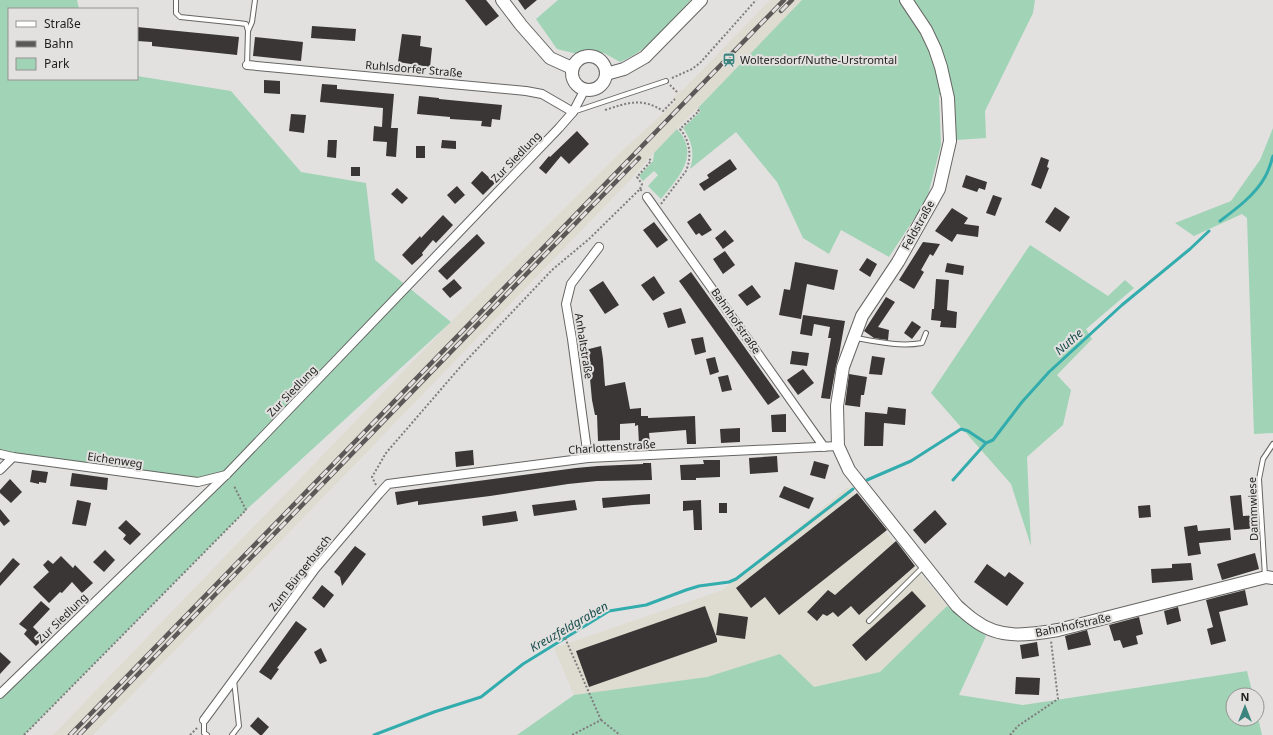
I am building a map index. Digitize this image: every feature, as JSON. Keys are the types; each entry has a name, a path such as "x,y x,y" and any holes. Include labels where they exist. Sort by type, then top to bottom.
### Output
{"street":[{"path":"502,0 521,25 550,58 572,68"},
{"path":"606,74 624,69 645,57 701,0"},
{"name":"Feldstraße","path":"838,446 837,406 843,367 854,337 862,316 898,262 939,189 950,141 948,98 941,67 935,49 926,30 906,0"},
{"path":"589,56 599,59 605,68 606,74 601,84 591,90 585,89 576,84 573,79 572,68 579,59 589,56"},
{"name":"Ruhlsdorfer Straße","path":"247,65 526,91 542,94 573,112"},
{"name":"Zur Siedlung","path":"0,694 227,474 573,112 585,89"},
{"name":"Bahnhofstraße","path":"647,197 824,447"},
{"name":"Anhaltstraße","path":"588,458 566,304 571,284 599,248"},
{"name":"Bahnhofstraße","path":"838,446 849,470 957,606 975,621 999,632 1024,635 1049,631 1269,578"},
{"name":"Charlottenstraße","path":"388,484 588,458 838,446"},
{"name":"Eichenweg","path":"0,454 198,482 227,474"},
{"path":"0,470 13,457"},
{"name":"Zum Bürgerbusch","path":"204,720 315,569 388,484"}],"lane":[{"path":"176,0 176,14 180,17 246,24 248,30 247,65"},
{"path":"248,30 252,22 255,0"},
{"path":"573,112 666,81"},
{"path":"854,337 900,345 912,345 922,343 926,333"},
{"name":"Dammwiese","path":"1269,578 1259,479 1263,459 1273,444"},
{"path":"869,621 924,565"},
{"path":"232,735 239,726 234,678"},
{"name":"Zum Bürgerbusch","path":"204,720 204,733 207,735"}],"path":[{"path":"678,93 666,81 692,69 700,63 756,0"},
{"path":"599,112 634,102 647,103 663,111 674,99"},
{"path":"656,209 689,164 690,152 688,141 680,129 699,111 697,109"},
{"path":"379,494 372,477 386,453 462,365 552,270 589,239 640,189 642,184 637,176 651,161 649,158"},
{"path":"640,189 647,197"},
{"path":"24,735 246,510 234,486"},
{"path":"1010,735 1018,726 1058,699 1049,631"},
{"path":"565,638 601,720 620,735"},
{"path":"572,735 601,720"}],"shaded area":[{"path":"770,0 802,0 648,159 632,178 93,735 53,735 451,322 625,148 676,101 673,98 681,90 682,91"},
{"path":"848,487 947,606 880,672 814,687 780,654 707,677 574,695 554,648 723,590"}],"green space":[{"path":"0,0 77,0 79,8 8,8 8,80 138,80 138,76 231,91 301,172 366,183 375,260 451,322 246,510 24,735 0,735 0,694 226,475 198,482 0,454"},
{"path":"558,0 691,0 667,27 650,43 631,57 620,62 604,53 581,55 557,49 536,19"},
{"path":"802,0 1035,0 1033,13 985,111 986,138 956,140 953,95 939,95 941,145 927,199 889,257 841,230 829,254 803,238 777,182 736,132 690,169 692,163 692,148 689,138 683,128 701,111 698,108"},
{"path":"1273,128 1273,433 1254,434 1247,218 1242,214 1194,236 1175,223 1231,201 1260,160"},
{"path":"677,129 684,139 687,148 687,157 680,174 661,199 648,186 658,175 654,171 643,181 639,176 653,161 654,153"},
{"path":"1030,245 1108,296 1125,280 1134,288 1086,329 1092,339 1057,375 1071,390 1063,425 1027,457 1031,546 1011,484 931,393"},
{"path":"947,606 986,636 959,695 1023,705 1247,671 1251,687 1225,687 1225,727 1260,727 1262,735 517,735 574,695 707,677 780,654 814,687 880,672"}],"building":[{"path":"465,0 486,0 499,16 486,26"},
{"path":"518,0 537,0 525,10"},
{"path":"312,26 356,29 355,41 311,38"},
{"path":"138,27 239,37 237,55 152,46 152,42 138,41"},
{"path":"402,34 421,36 420,46 432,48 430,67 398,62"},
{"path":"255,37 303,42 301,61 253,56"},
{"path":"264,80 280,81 280,94 264,93"},
{"path":"322,84 337,85 337,89 394,94 391,128 398,128 396,157 386,156 387,142 373,141 374,126 382,127 383,108 320,102"},
{"path":"419,96 502,105 500,120 492,119 491,127 481,126 482,121 450,119 450,117 417,114"},
{"path":"291,114 306,115 304,133 289,131"},
{"path":"577,131 589,144 569,164 561,156 546,174 539,168 549,156 550,157"},
{"path":"328,140 337,140 336,158 327,157"},
{"path":"442,140 456,141 456,149 441,148"},
{"path":"416,146 425,146 425,158 416,158"},
{"path":"1041,157 1049,160 1047,167 1049,168 1041,189 1031,185"},
{"path":"730,159 737,169 704,191 699,184 709,178 707,175"},
{"path":"351,167 360,167 360,176 351,176"},
{"path":"482,171 495,183 483,195 471,183"},
{"path":"966,175 987,182 985,190 979,188 977,192 962,187"},
{"path":"457,186 465,195 455,204 447,195"},
{"path":"397,188 408,198 402,204 391,194"},
{"path":"993,195 1002,198 995,216 986,213"},
{"path":"1055,207 1070,217 1060,232 1045,222"},
{"path":"952,208 968,218 964,224 979,226 978,237 957,234 952,242 935,231"},
{"path":"700,213 712,230 702,236 699,233 696,235 687,222"},
{"path":"443,215 453,225 436,243 433,240 422,253 423,255 412,265 402,255"},
{"path":"654,222 668,240 657,248 643,230"},
{"path":"725,230 734,241 723,249 715,238"},
{"path":"477,234 485,243 447,280 438,271"},
{"path":"923,242 940,244 933,256 930,254 921,270 924,272 914,289 899,280"},
{"path":"725,251 735,265 723,274 713,259"},
{"path":"867,258 877,264 870,277 859,270"},
{"path":"795,262 838,270 834,290 807,284 801,319 779,315 784,289 790,290"},
{"path":"947,263 964,266 963,275 945,272"},
{"path":"691,272 780,397 768,405 679,281"},
{"path":"654,276 665,293 653,301 641,285"},
{"path":"454,279 462,288 450,298 442,289"},
{"path":"936,279 949,280 947,310 957,312 956,328 940,327 941,321 931,320 932,309 934,309"},
{"path":"603,281 619,305 605,314 589,290"},
{"path":"752,285 761,297 747,306 738,295"},
{"path":"886,297 895,302 878,327 889,330 888,340 874,338 864,331"},
{"path":"681,308 686,323 668,328 663,313"},
{"path":"803,315 845,321 830,399 821,398 831,338 828,338 830,327 814,324 812,336 800,334"},
{"path":"912,321 921,327 912,339 904,333"},
{"path":"703,337 706,352 695,355 691,339"},
{"path":"601,346 605,386 625,382 630,409 641,408 641,416 648,416 648,418 695,416 696,444 687,444 686,430 649,433 650,443 639,444 638,425 635,426 635,423 620,424 620,440 598,441 597,415 595,415 592,400 589,368 585,350"},
{"path":"792,351 809,353 807,366 790,364"},
{"path":"872,356 885,358 882,375 869,374"},
{"path":"715,357 719,372 710,375 706,359"},
{"path":"803,369 814,383 798,395 787,380"},
{"path":"849,374 867,377 864,395 861,395 860,407 845,405"},
{"path":"728,375 732,390 722,392 718,377"},
{"path":"888,407 906,409 905,425 884,423 883,446 864,446 865,412 887,414"},
{"path":"786,414 786,432 772,432 771,415"},
{"path":"740,428 740,442 721,443 720,429"},
{"path":"473,450 474,465 456,467 455,452"},
{"path":"777,456 778,472 750,474 749,458"},
{"path":"703,460 720,460 720,477 681,480 680,465 704,464"},
{"path":"814,461 829,465 825,479 810,475"},
{"path":"651,463 652,480 597,481 568,484 418,505 418,501 397,505 395,492 576,468"},
{"path":"32,470 48,472 46,483 39,482 39,484 30,482"},
{"path":"72,473 108,478 107,490 70,486"},
{"path":"10,479 22,492 11,503 0,493 0,490"},
{"path":"784,486 814,498 809,509 779,497"},
{"path":"857,493 887,530 779,615 765,597 751,608 736,588"},
{"path":"650,494 650,504 603,508 602,498"},
{"path":"1241,495 1243,516 1258,515 1259,528 1234,530 1230,496"},
{"path":"77,500 91,503 86,526 72,524"},
{"path":"575,500 577,510 534,516 532,505"},
{"path":"701,500 702,530 694,530 693,510 683,511 683,501"},
{"path":"719,503 727,503 727,513 719,513"},
{"path":"1150,505 1151,517 1139,518 1138,506"},
{"path":"0,509 10,521 4,526 0,521"},
{"path":"935,510 947,524 925,544 913,530"},
{"path":"516,511 518,521 483,526 482,516"},
{"path":"126,520 141,534 130,545 123,539 126,535 118,528"},
{"path":"1197,525 1198,531 1230,528 1231,540 1199,543 1201,554 1188,556 1184,527"},
{"path":"896,541 915,566 859,615 851,606 838,617 833,612 827,616 823,614 817,621 807,612 828,590 835,595"},
{"path":"355,546 366,554 342,586 340,577 334,572"},
{"path":"105,550 115,560 104,572 93,562"},
{"path":"1255,553 1259,569 1222,580 1217,564"},
{"path":"61,556 73,568 75,565 93,583 82,593 72,582 62,593 60,592 49,603 33,587 49,572 43,565 48,560 53,564"},
{"path":"13,558 20,564 0,586 0,573"},
{"path":"1191,563 1193,580 1152,583 1151,569 1172,568 1172,564"},
{"path":"987,564 1005,577 1009,572 1024,583 1007,606 974,582"},
{"path":"322,585 334,595 324,608 312,598"},
{"path":"1245,590 1248,605 1219,612 1226,641 1211,645 1207,629 1213,627 1206,600"},
{"path":"912,591 926,606 866,661 852,645"},
{"path":"41,601 50,609 33,627 44,638 36,646 24,634 27,630 19,624"},
{"path":"705,606 717,642 589,687 576,651"},
{"path":"1178,607 1181,621 1167,625 1164,611"},
{"path":"719,613 748,617 745,639 716,635"},
{"path":"1139,617 1143,634 1136,636 1138,644 1123,648 1120,640 1114,641 1109,625"},
{"path":"296,621 307,629 277,668 279,669 271,680 259,672"},
{"path":"1087,630 1091,645 1068,650 1065,636"},
{"path":"1037,642 1039,656 1022,659 1020,645"},
{"path":"321,648 327,661 320,664 314,652"},
{"path":"0,652 11,662 0,674"},
{"path":"1016,677 1040,678 1039,695 1015,694"},
{"path":"258,717 269,727 262,735 250,726"}],"waterway":[{"name":"Nuthe","path":"1220,221 1245,201 1261,184 1273,156"},
{"name":"Nuthe","path":"953,480 986,443 993,440 1022,402 1049,372 1122,305 1190,249 1209,231"},
{"name":"Kreuzfeldgraben","path":"867,480 911,461 961,429 968,431 986,443"},
{"name":"Kreuzfeldgraben","path":"374,735 434,712 481,697 523,664 609,611 646,605 699,586 729,582 736,579 853,489"}],"railway":[{"path":"70,735 784,0"},
{"path":"781,11 792,0"},
{"path":"79,735 639,158"}],"place":[{"name":"Woltersdorf/Nuthe-Urstromtal","path":"729,60"}]}
